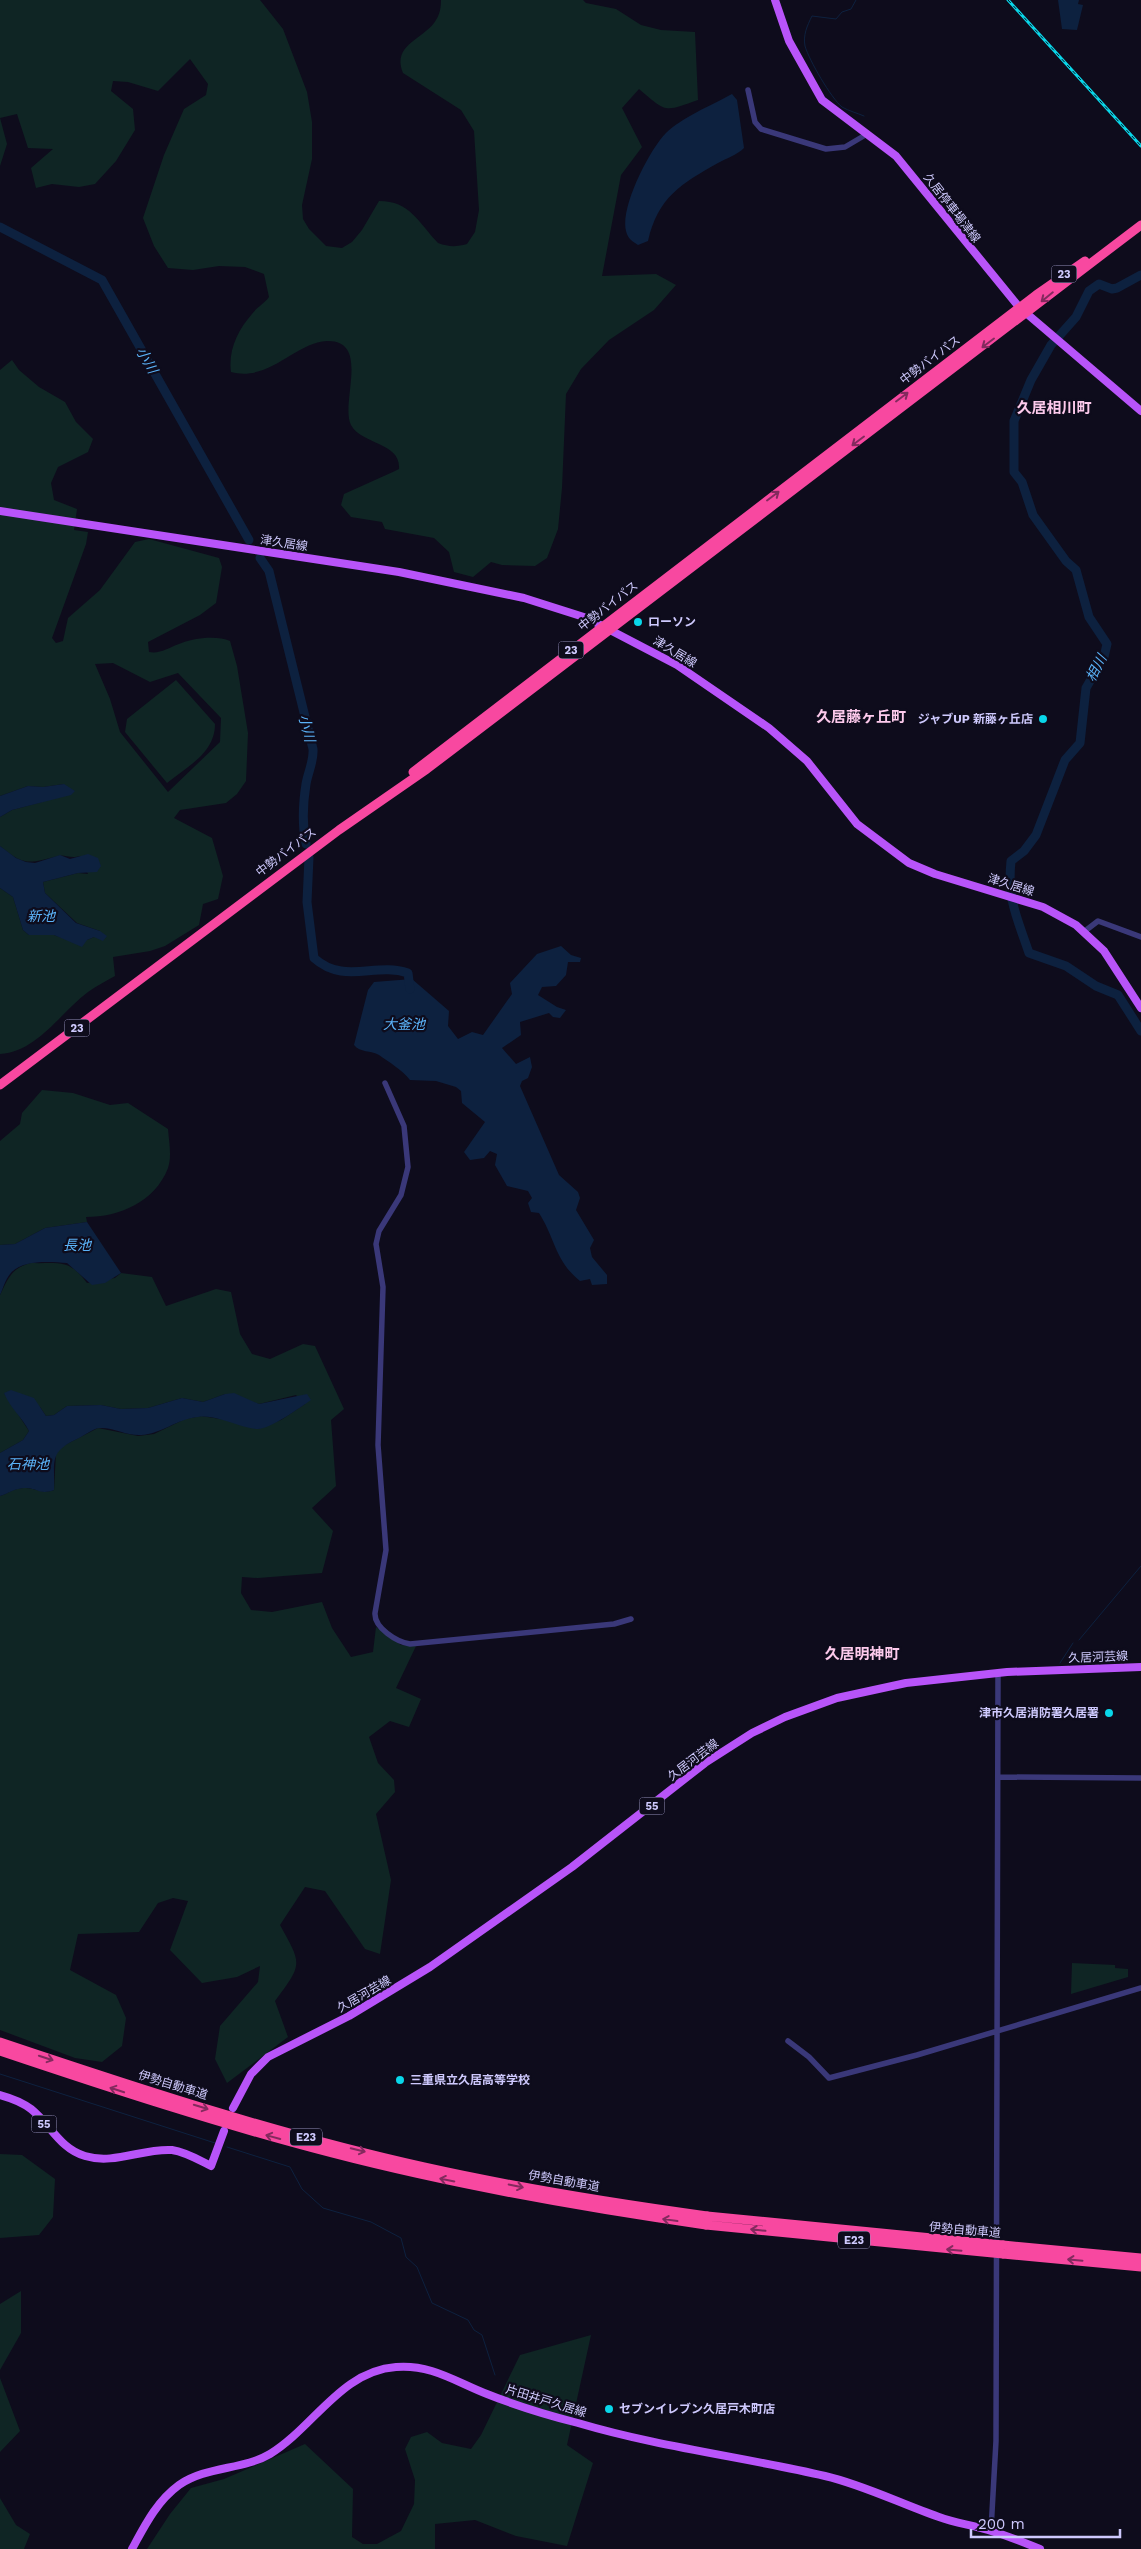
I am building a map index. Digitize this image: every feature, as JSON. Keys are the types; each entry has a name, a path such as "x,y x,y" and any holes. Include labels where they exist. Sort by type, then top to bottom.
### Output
{"highway":[{"name":"中勢バイパス","path":"1,1084 123,994 136,981 1023,310 1067,272 1113,245 1141,224"},
{"name":"伊勢自動車道","path":"0,2042 234,2117 335,2145 443,2171 617,2208"},
{"name":"伊勢自動車道","path":"0,2052 232,2125 332,2153 422,2175 617,2208 707,2220 1104,2259 1141,2257"},
{"path":"1104,2259 1116,2268 1141,2268"}],"main road":[{"name":"久居停車場津線","path":"775,0 789,41 820,97 845,120 896,156 1023,310 1141,411"},
{"name":"津久居線","path":"0,511 399,572 524,598 561,608 606,627 677,665 782,738 806,761 857,824 900,858 935,874 997,892 1063,916 1085,931 1104,952 1141,1008"},
{"name":"久居河芸線","path":"233,2108 251,2074 268,2057 350,2016 430,1967 572,1867 705,1763 752,1734 815,1706 862,1692 906,1683 998,1673 1141,1667"},
{"name":"55","path":"0,2095 12,2098 32,2110 65,2146 83,2156 92,2158 107,2159 171,2150 183,2153 211,2166 224,2131"},
{"name":"片田井戸久居線","path":"132,2549 148,2519 163,2498 181,2483 267,2456 284,2444 358,2378 394,2367 416,2366 440,2372 493,2396 567,2420 663,2444 827,2476 941,2518 990,2530 1040,2549"}],"street":[{"path":"748,90 755,122 761,129 826,149 845,147 867,134"},
{"path":"1085,931 1098,921 1141,937"},
{"path":"385,1083 404,1126 408,1166 401,1195 379,1230 376,1244 384,1287 378,1445 386,1550 375,1613 377,1622 397,1640 410,1644 614,1624 631,1619"},
{"path":"990,2530 996,2440 998,1673"},
{"path":"999,1777 1141,1778"},
{"path":"788,2041 809,2057 829,2078 917,2055 998,2029 1141,1988"}],"green space":[{"path":"0,0 260,0 283,29 307,92 312,122 312,159 302,205 303,219 309,229 326,246 342,248 352,242 362,230 379,201 390,202 406,209 419,220 438,243 452,246 467,244 475,232 479,210 474,131 461,110 403,73 401,63 405,48 431,27 436,20 441,0 583,0 586,3 616,9 641,25 661,30 695,32 698,100 678,107 666,108 655,103 639,89 622,108 642,147 621,175 602,276 656,274 676,285 654,310 609,340 581,369 566,394 562,488 558,529 547,558 535,566 502,565 491,562 473,577 454,572 449,552 434,538 385,529 382,522 351,517 341,505 344,494 399,469 398,460 388,448 363,437 351,425 349,402 351,361 348,351 340,343 327,341 315,343 258,372 245,374 231,372 231,356 238,334 247,320 269,297 264,274 245,267 219,266 193,270 168,268 154,246 143,218 164,155 184,109 206,95 208,84 190,59 158,91 128,82 113,81 111,91 133,109 135,130 116,161 95,184 79,187 52,184 36,188 31,168 53,149 28,148 17,114 0,118"},
{"path":"0,118 7,144 0,166"},
{"path":"12,360 19,370 39,387 65,402 76,422 93,439 88,452 58,467 51,483 54,500 77,509 74,530 88,532 86,544 52,638 56,643 63,641 68,618 100,590 135,542 149,539 219,558 222,567 216,603 200,615 148,642 149,652 160,651 197,639 218,638 230,641 237,666 248,733 246,781 237,794 226,803 180,810 174,818 212,838 223,876 218,899 203,904 199,925 165,946 150,951 113,957 115,976 88,992 37,1039 13,1052 0,1054 0,888 13,897 23,930 29,935 54,935 65,939 87,940 94,937 100,931 77,923 45,893 43,882 78,873 88,874 80,856 60,856 28,862 8,853 0,846 0,817 12,810 42,802 64,784 43,787 28,786 0,796 0,370","holes":["113,663 150,682 178,673 221,718 220,742 168,792 120,732 110,699 95,664"]},
{"path":"176,680 215,724 214,734 205,751 191,765 167,783 125,732 127,719"},
{"path":"42,1090 73,1093 110,1105 128,1103 168,1129 170,1154 168,1168 154,1190 134,1205 111,1214 86,1217 87,1222 45,1228 15,1244 0,1245 0,1141 20,1124 22,1113"},
{"path":"31,1263 56,1263 68,1266 81,1275 87,1283 115,1278 121,1273 152,1277 166,1306 216,1289 231,1292 240,1334 252,1354 270,1359 303,1344 315,1346 344,1409 331,1420 336,1486 312,1508 333,1531 322,1573 258,1578 242,1577 241,1593 251,1610 272,1612 322,1602 332,1628 351,1657 373,1652 376,1627 401,1645 416,1646 396,1688 421,1699 409,1727 390,1721 369,1737 378,1763 394,1780 395,1792 376,1814 391,1880 380,1954 365,1949 325,1891 305,1887 280,1925 292,1948 296,1964 291,1979 275,2001 288,2037 227,2083 215,2059 220,2026 258,1982 260,1966 237,1977 202,1983 170,1950 188,1901 173,1898 158,1903 139,1932 78,1934 70,1970 116,1995 126,2018 122,2046 102,2062 75,2058 0,2030 0,1496 22,1488 43,1491 54,1490 56,1453 63,1446 98,1428 138,1436 154,1434 185,1419 201,1416 227,1420 258,1429 281,1420 305,1404 296,1395 259,1404 225,1394 203,1402 182,1398 148,1408 121,1409 101,1405 67,1406 54,1415 46,1416 40,1407 4,1393 29,1431 23,1440 0,1453 0,1295 11,1275 24,1265"},
{"path":"1072,1963 1115,1965 1115,1968 1128,1969 1128,1977 1071,1994"},
{"path":"0,2154 22,2155 55,2179 53,2217 39,2235 0,2238"},
{"path":"21,2291 21,2333 0,2370 0,2304"},
{"path":"591,2335 567,2445 593,2463 567,2546 516,2536 475,2520 435,2524 435,2549 147,2549 170,2514 191,2488 224,2479 305,2444 353,2489 352,2537 363,2544 377,2544 401,2531 414,2504 415,2480 405,2449 411,2437 427,2432 442,2443 471,2449 481,2435 520,2355"},
{"path":"0,2378 20,2431 0,2452"},
{"path":"0,2498 16,2525 30,2534 24,2549 0,2549"}],"water":[{"path":"1058,0 1079,0 1078,4 1083,5 1077,30 1062,29"},
{"path":"732,94 737,100 744,148 693,178 673,193 658,213 648,241 638,245 628,236 625,221 627,208 637,180 652,152 672,127"},
{"path":"64,784 75,791 71,795 12,810 0,817 0,796 28,786 43,787"},
{"name":"新池","path":"0,846 16,858 26,862 35,863 60,855 70,859 88,854 98,858 101,866 97,872 78,873 43,882 45,893 76,923 100,931 107,936 103,941 94,937 87,940 82,947 54,935 29,935 23,930 13,897 0,888"},
{"name":"大釜池","path":"561,946 571,955 581,958 580,962 568,962 566,975 556,986 542,987 538,995 557,1007 566,1010 560,1018 553,1017 549,1013 520,1022 521,1035 502,1048 516,1064 530,1057 532,1067 528,1078 522,1081 520,1086 559,1175 578,1192 580,1198 576,1210 594,1240 590,1248 592,1257 607,1275 607,1284 592,1285 590,1279 580,1281 565,1265 539,1213 531,1212 528,1203 532,1198 528,1191 507,1186 495,1165 497,1154 490,1151 484,1158 470,1160 464,1152 485,1122 462,1103 461,1091 456,1087 436,1081 410,1080 379,1055 356,1048 354,1045 368,990 374,982 412,979 449,1011 448,1026 458,1039 472,1032 483,1035 512,994 510,983 537,954"},
{"name":"長池","path":"87,1222 121,1273 105,1283 92,1285 67,1263 45,1262 29,1264 15,1269 10,1274 0,1295 0,1245 15,1244 45,1228"},
{"name":"石神池","path":"11,1390 34,1398 46,1416 54,1415 67,1406 101,1405 121,1409 148,1408 182,1398 203,1402 225,1394 234,1393 259,1404 307,1394 311,1400 277,1422 258,1429 244,1427 221,1419 205,1417 190,1418 155,1432 141,1435 99,1428 69,1443 58,1453 54,1464 54,1490 42,1492 23,1488 0,1496 0,1453 23,1440 29,1431 4,1393"}],"waterway":[{"path":"856,0 851,9 842,12 836,19 812,16 806,31 805,46 816,69 837,102 842,107 864,116"},
{"name":"小川","path":"0,227 102,280 249,540"},
{"name":"相川","path":"1141,275 1117,288 1112,289 1099,284 1089,291 1076,317 1051,345 1031,380 1014,421 1014,472 1022,482 1033,515 1066,561 1076,570 1089,617 1107,644 1104,657 1086,688 1080,743 1065,760 1036,835 1024,851 1011,861 1010,875 1014,908 1029,953 1066,966 1096,986 1118,995 1141,1031"},
{"name":"小川","path":"260,558 269,571 313,749 313,758 304,799 303,822 306,844"},
{"name":"小川","path":"309,857 307,902 314,958 325,966 348,972 396,970 408,973 410,989"},
{"path":"1079,1640 1141,1566"},
{"path":"1060,1663 1073,1643"},
{"path":"0,2074 215,2143"},
{"path":"227,2147 290,2167 302,2189 323,2208 371,2222 401,2238 406,2257 417,2267 432,2303 468,2320 474,2330 482,2335 495,2375"}],"railway":[{"path":"1008,0 1141,146"}],"place":[{"name":"ローソン","path":"638,622"},
{"name":"ジャブUP 新藤ヶ丘店","path":"1043,719"},
{"name":"津市久居消防署久居署","path":"1109,1713"},
{"name":"三重県立久居高等学校","path":"400,2080"},
{"name":"セブンイレブン久居戸木町店","path":"609,2409"}],"district":[{"name":"久居相川町","path":"1054,408"},
{"name":"久居藤ヶ丘町","path":"861,717"},
{"name":"久居明神町","path":"862,1654"}]}
